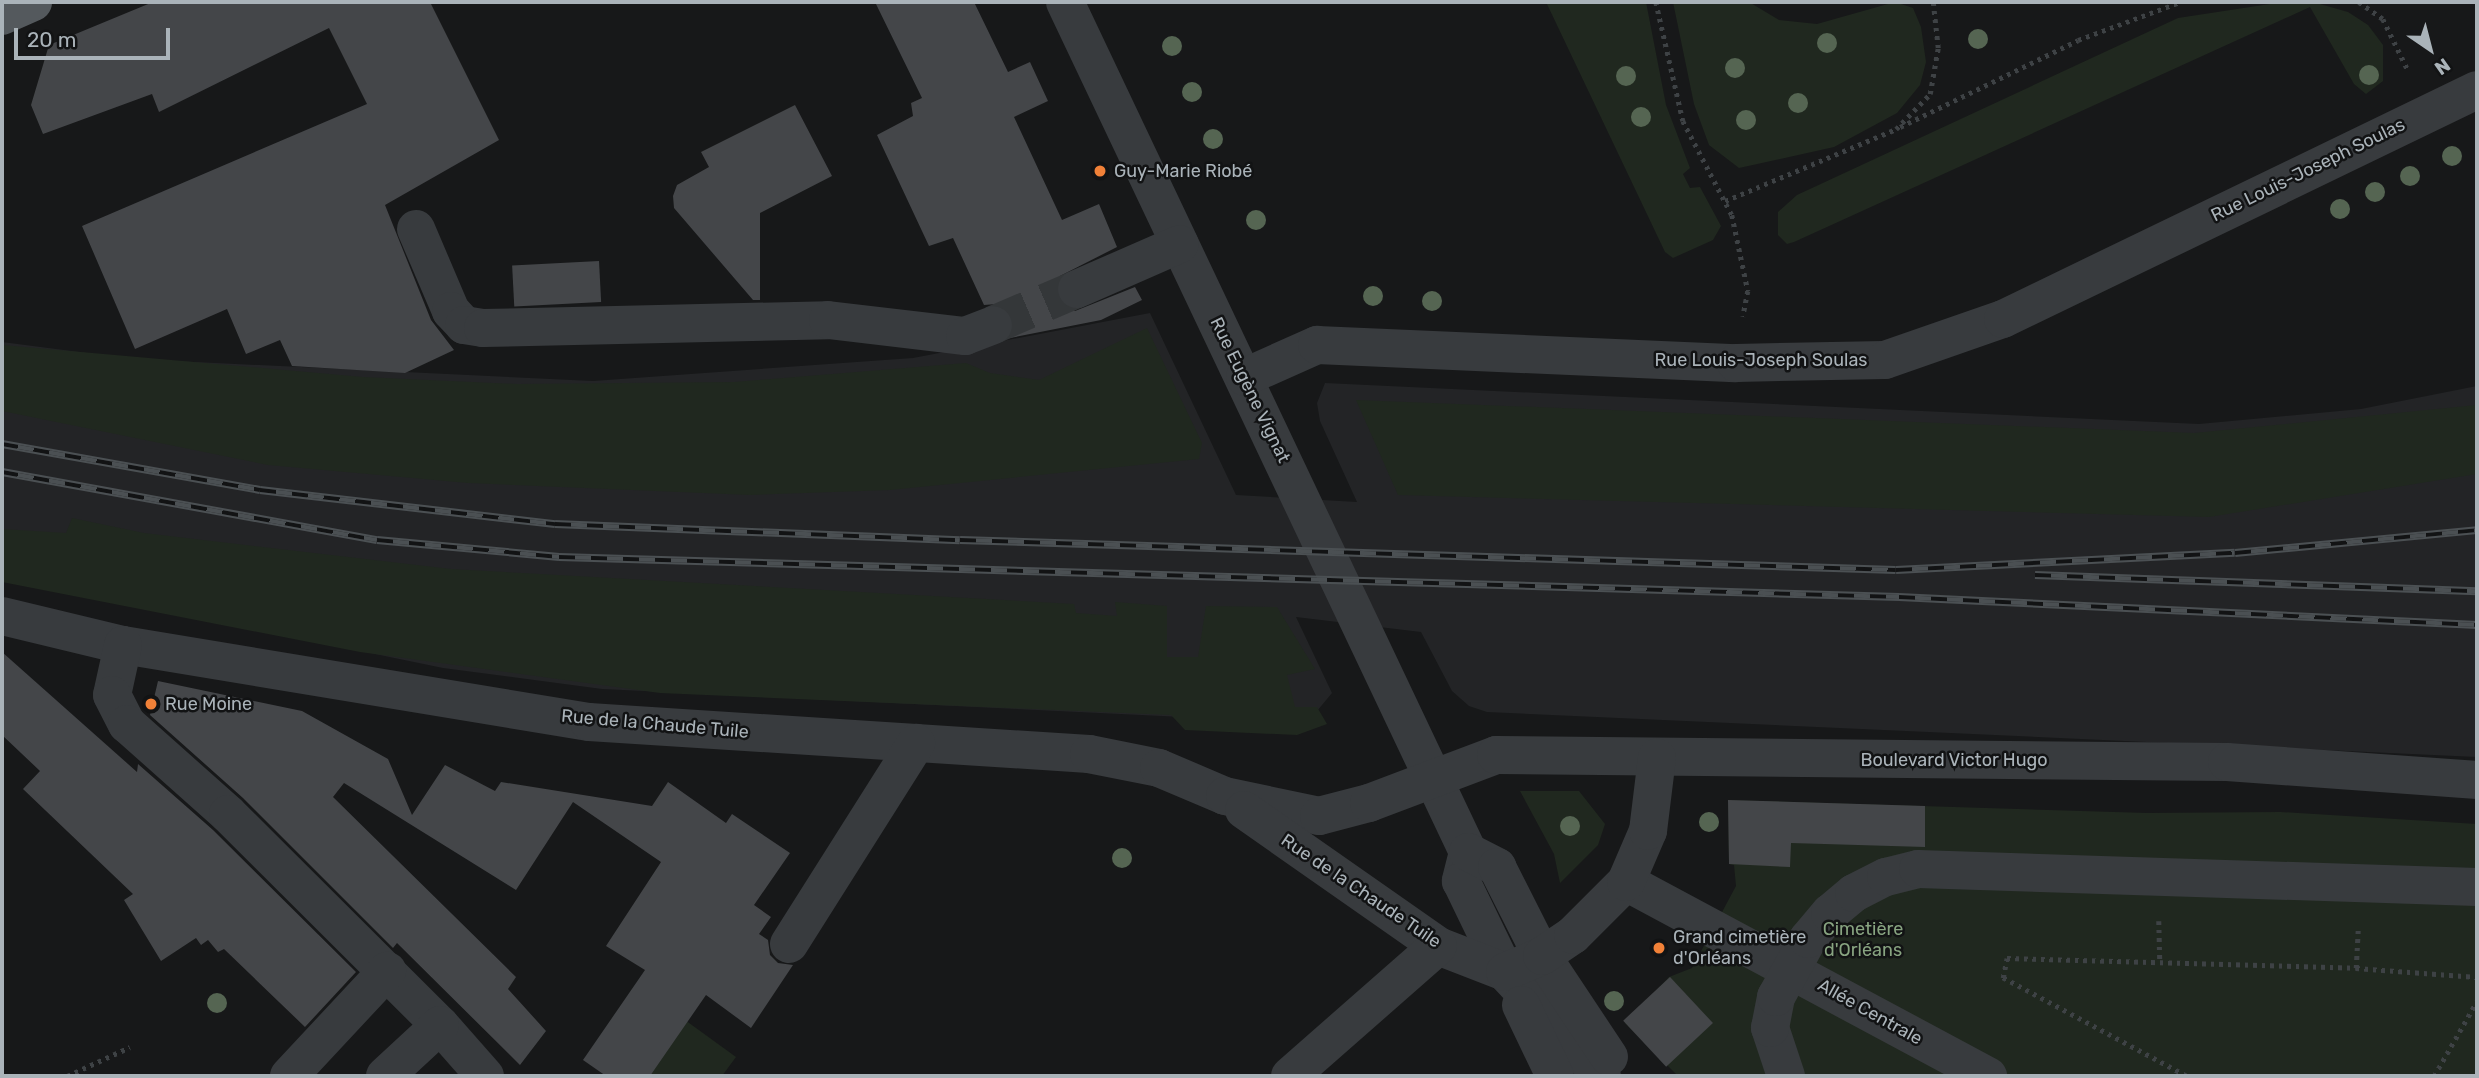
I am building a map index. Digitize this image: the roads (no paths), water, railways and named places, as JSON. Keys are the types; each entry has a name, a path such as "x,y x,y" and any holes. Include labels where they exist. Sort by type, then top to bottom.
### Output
{"main road":[{"path":"2,16 33,2"}],"street":[{"name":"Rue Eugène Vignat","path":"1065,2 1468,852"},
{"name":"Rue Louis-Joseph Soulas","path":"1252,393 1317,345 1735,363 1885,360 1947,342 2477,90"},
{"path":"416,229 451,311 464,325 483,328 828,320 965,336 993,325"},
{"path":"1077,289 1180,244"},
{"name":"Rue de la Chaude Tuile","path":"2,616 123,645 589,722 1089,754 1159,768 1225,796 1320,816 1434,779"},
{"path":"123,645 112,695 127,724 229,814 440,1025 485,1076"},
{"path":"789,944 916,743"},
{"name":"Boulevard Victor Hugo","path":"1434,779 1496,755 2227,762 2477,780"},
{"path":"1505,972 1542,956 1582,926 1626,882 1648,831 1657,758"},
{"name":"Rue de la Chaude Tuile","path":"1225,796 1438,946 1505,972"},
{"path":"1555,1076 1461,881 1468,852 1497,867 1542,956 1622,1076"},
{"path":"1786,1076 1770,1028 1776,997 1808,939 1854,893 1886,877 1918,869 2477,887"},
{"name":"Allée Centrale","path":"1626,882 1988,1076"},
{"path":"1290,1076 1438,946"},
{"path":"289,1076 387,971"},
{"path":"1505,972 1602,1076"},
{"path":"385,1076 440,1025"}],"tunnel":[{"path":"993,325 1077,289"}],"railway":[{"path":"2,444 260,490 555,524 960,540 1896,570 2235,553 2477,530"},
{"path":"2,472 377,540 559,557 1899,597 2477,625"},
{"path":"2035,575 2477,591"}],"place":[{"name":"Guy-Marie Riobé","path":"1100,171"},
{"name":"Rue Moine","path":"151,704"},
{"name":"Grand cimetière d'Orléans","path":"1659,948"}],"park label":[{"name":"Cimetière d'Orléans","path":"1863,940"}]}
